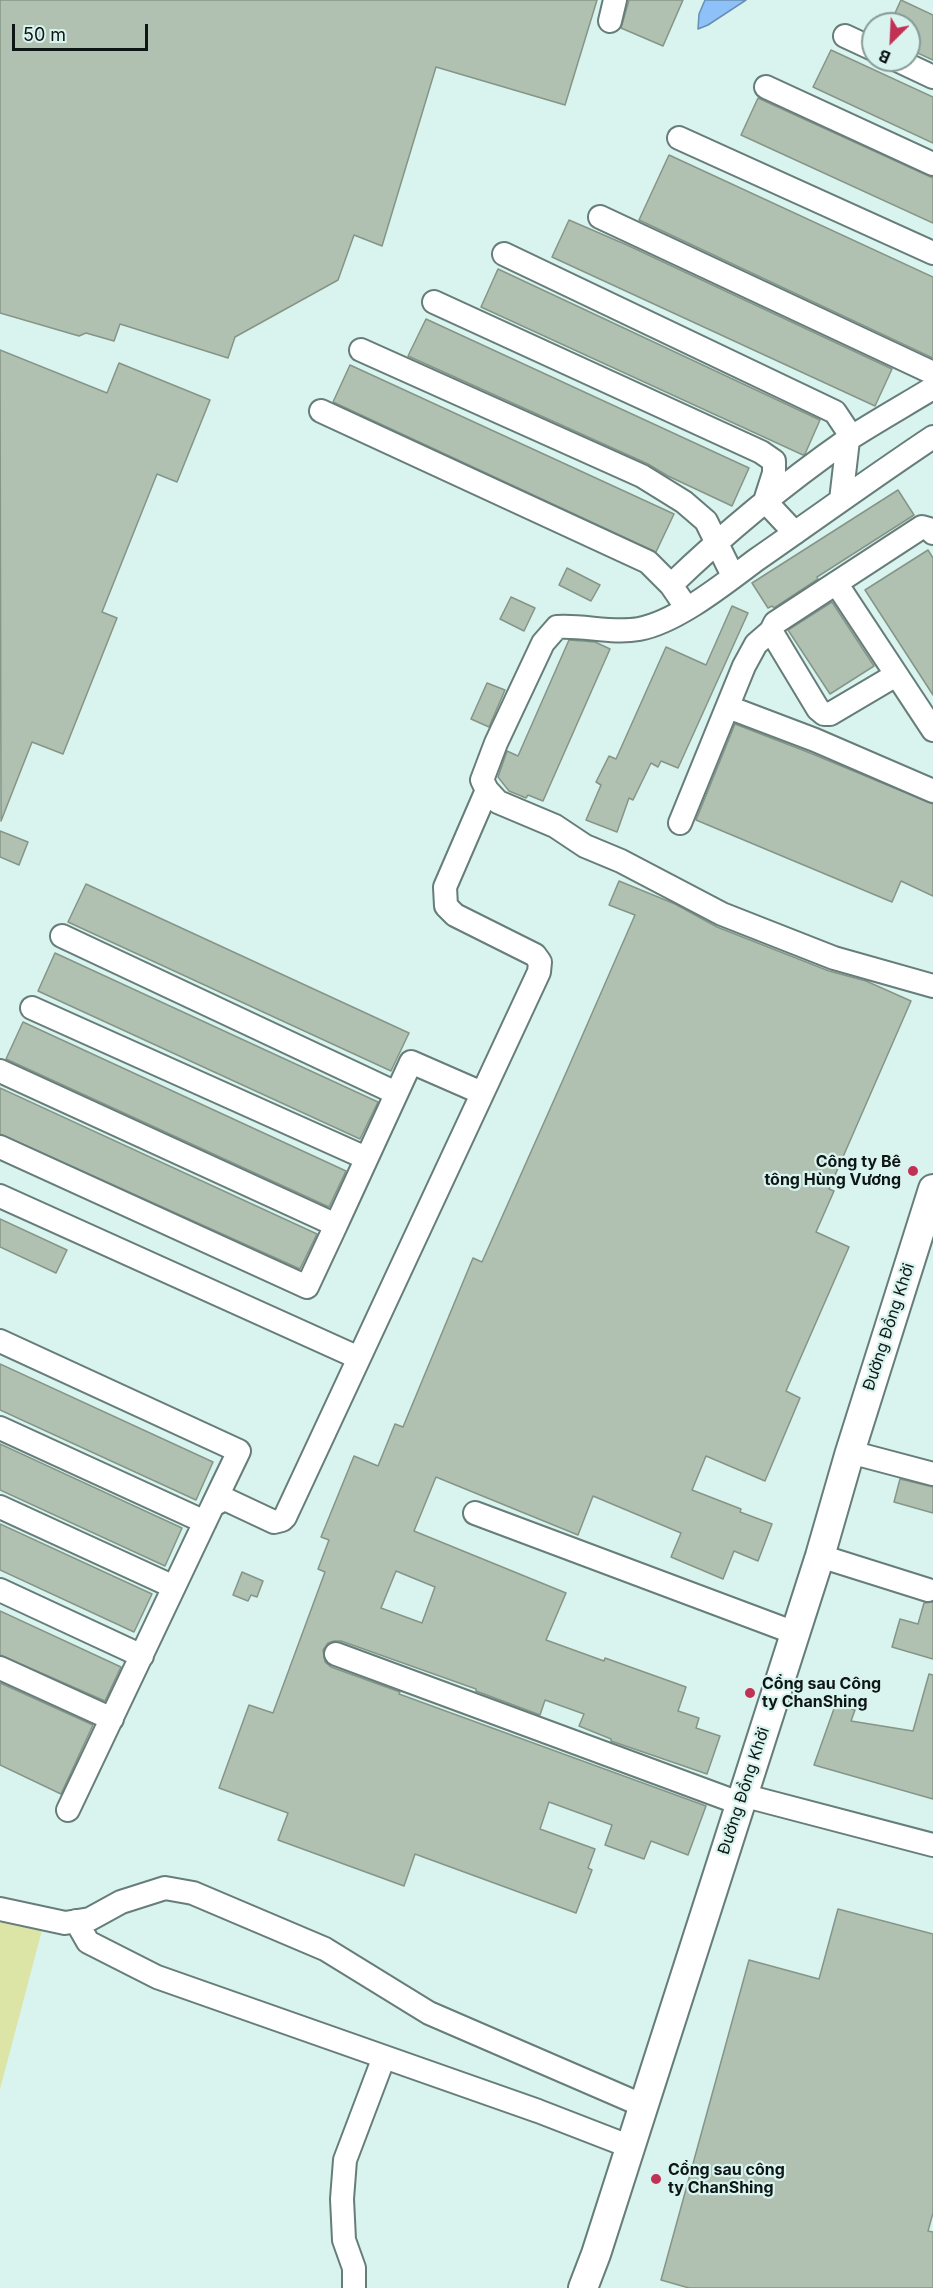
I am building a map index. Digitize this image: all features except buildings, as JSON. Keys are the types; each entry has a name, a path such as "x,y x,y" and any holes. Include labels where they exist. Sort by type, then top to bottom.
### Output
{"main road":[{"name":"Đường Đồng Khởi","path":"583,2288 631,2147 820,1556 850,1452 933,1189"}],"lane":[{"path":"845,36 861,43"},
{"path":"766,87 933,164"},
{"path":"679,138 933,253"},
{"path":"600,217 933,373"},
{"path":"504,254 835,412 847,430 848,440 842,500"},
{"path":"434,302 761,452 774,461 774,473 765,501"},
{"path":"361,350 642,476 684,502 706,521 733,576"},
{"path":"671,585 716,542 765,501 848,440 933,388"},
{"path":"321,411 648,562 671,585 686,607"},
{"path":"933,437 733,576 662,622 626,631 573,625 557,627 543,643 496,743 483,780 487,790 498,802 555,826 585,846 621,861 722,914 834,957 933,986"},
{"path":"765,501 795,533"},
{"path":"680,823 744,666 756,644 771,632 775,623 922,527 933,533"},
{"path":"836,583 933,730"},
{"path":"771,632 818,709 824,714 830,714 896,675"},
{"path":"728,707 815,740 933,791"},
{"path":"815,740 824,714"},
{"path":"209,1514 225,1499 274,1522 282,1520 539,972 540,962 535,955 455,915 447,906 445,887 487,790"},
{"path":"62,936 396,1093"},
{"path":"32,1008 366,1158"},
{"path":"0,1147 308,1287 411,1062 482,1093"},
{"path":"0,1071 336,1225"},
{"path":"0,1196 359,1358"},
{"path":"0,1341 239,1450 68,1810"},
{"path":"0,1428 209,1514"},
{"path":"850,1452 932,1470"},
{"path":"0,1506 174,1587"},
{"path":"475,1513 795,1633"},
{"path":"820,1556 928,1590"},
{"path":"0,1590 142,1656"},
{"path":"336,1654 741,1799 933,1845"},
{"path":"0,1668 112,1719"},
{"path":"0,1909 65,1923 90,1919 121,1902 165,1888 193,1893 325,1949 429,2013 644,2106"},
{"path":"76,1921 88,1942 157,1977 538,2111 631,2147"},
{"path":"354,2288 354,2268 344,2240 342,2199 345,2160 384,2057"}],"green space":[{"path":"0,1921 42,1930 0,2089"}],"water":[{"path":"705,0 746,0 698,29 699,14"}],"place":[{"name":"Công ty Bê tông Hùng Vương","path":"913,1171"},
{"name":"Cổng sau Công ty ChanShing","path":"750,1693"},
{"name":"Cổng sau công ty ChanShing","path":"656,2179"}]}
